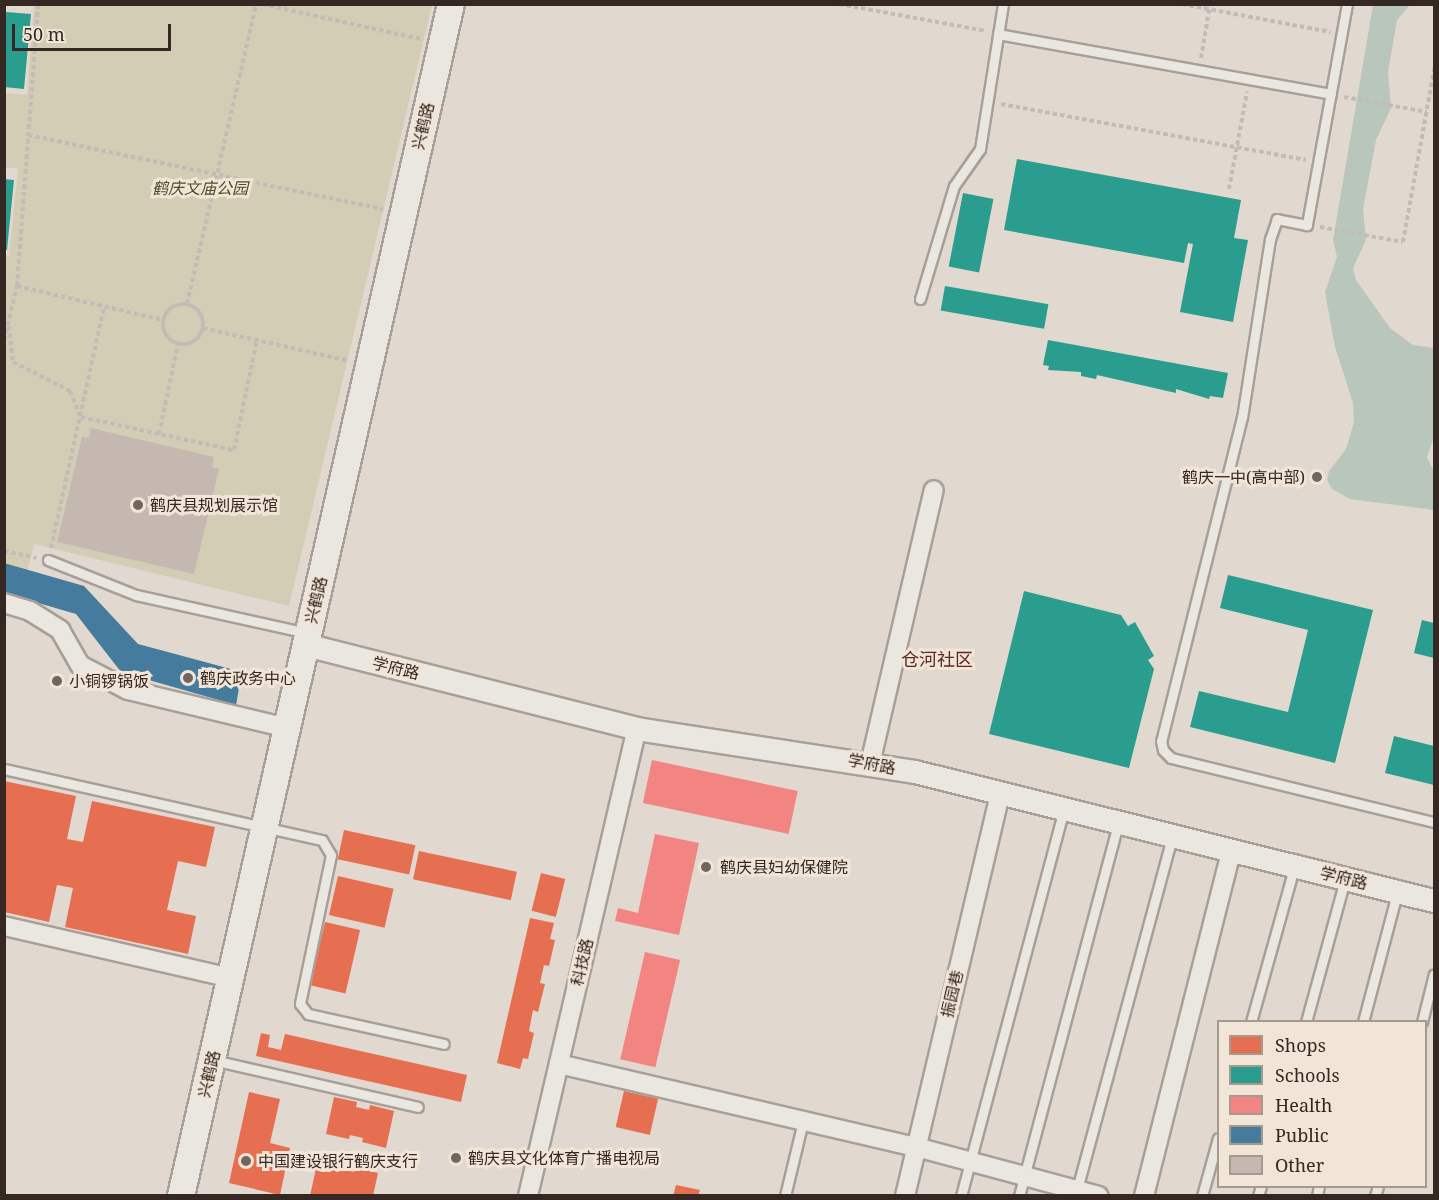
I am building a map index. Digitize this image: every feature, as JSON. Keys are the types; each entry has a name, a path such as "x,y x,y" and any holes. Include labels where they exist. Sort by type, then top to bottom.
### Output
{"main road":[{"name":"兴鹤路","path":"181,1196 451,4"}],"street":[{"path":"870,764 934,490"},
{"path":"4,603 30,611 60,630 80,666 128,690 287,729"},
{"name":"学府路","path":"308,639 637,729 870,764 1000,793 1434,901"},
{"name":"科技路","path":"528,1196 637,729"},
{"name":"振园巷","path":"905,1196 1000,793"},
{"path":"1144,1196 1231,850"},
{"path":"4,926 231,978"},
{"path":"559,1064 916,1147 1024,1176 1076,1193 1099,1196"}],"lane":[{"path":"920,300 954,186 980,149 1003,4"},
{"path":"1347,4 1307,225 1277,219 1270,239 1242,417 1161,741 1163,750 1171,758 1434,822"},
{"path":"998,34 1331,94"},
{"path":"48,560 136,595 308,639"},
{"path":"4,769 322,840 331,855 300,1004 308,1014 444,1044"},
{"path":"961,1196 1064,809"},
{"path":"1019,1196 1118,822"},
{"path":"1076,1193 1172,836"},
{"path":"1252,1020 1295,866"},
{"path":"1307,1020 1345,879"},
{"path":"1364,1020 1397,892"},
{"path":"1422,1020 1434,974"},
{"path":"213,1060 418,1107"},
{"path":"786,1196 803,1121"},
{"path":"1203,1196 1217,1142"}],"path":[{"path":"4,340 17,286 38,4"},
{"path":"187,304 215,174 256,4"},
{"path":"262,4 442,44"},
{"path":"839,4 998,34"},
{"path":"1182,4 1342,34"},
{"path":"1198,70 1209,9"},
{"path":"1319,227 1403,242 1434,69"},
{"path":"1229,189 1249,80"},
{"path":"1341,96 1427,112"},
{"path":"987,102 1319,162"},
{"path":"28,135 404,214"},
{"path":"17,286 163,320"},
{"path":"163,320 177,302 198,306 203,328"},
{"path":"4,551 48,560 104,307"},
{"path":"163,320 169,342 178,344 189,346 203,328"},
{"path":"8,324 13,362 70,391 81,417"},
{"path":"203,328 370,366"},
{"path":"81,417 234,450 257,340"},
{"path":"159,434 178,344"}],"green space":[{"name":"鹤庆文庙公园","path":"34,5 432,5 289,606 34,544 21,597 5,593 4,255 9,256 18,169 5,167 4,93 27,95"}],"shaded area":[{"path":"1373,5 1410,5 1397,20 1388,72 1391,108 1376,140 1363,209 1366,240 1353,268 1356,280 1390,328 1413,345 1434,348 1434,437 1427,457 1434,472 1434,510 1350,499 1332,489 1327,480 1329,471 1346,449 1354,422 1353,403 1335,347 1325,292 1337,257 1333,240"}],"building: Shops":[{"path":"4,781 76,796 67,839 83,842 92,801 215,827 206,867 178,861 167,910 196,916 188,954 65,927 73,888 57,885 49,922 4,912"},
{"path":"344,830 415,845 409,875 338,859"},
{"path":"419,851 517,872 511,900 413,879"},
{"path":"541,873 565,879 556,917 532,911"},
{"path":"338,876 394,889 385,928 329,915"},
{"path":"530,918 554,923 550,939 555,940 549,966 544,965 540,983 545,984 538,1012 533,1010 529,1031 534,1033 528,1059 523,1058 520,1069 497,1063"},
{"path":"325,922 360,930 345,993 310,985"},
{"path":"261,1033 270,1035 268,1047 281,1050 285,1034 467,1075 461,1102 256,1056"},
{"path":"624,1091 658,1099 650,1135 616,1127"},
{"path":"249,1092 280,1099 270,1143 290,1148 280,1195 229,1183"},
{"path":"334,1097 357,1102 356,1107 369,1110 370,1105 394,1111 386,1148 362,1142 363,1138 350,1135 349,1139 326,1134"},
{"path":"318,1159 341,1164 340,1169 354,1172 355,1167 378,1173 373,1196 310,1196"},
{"path":"676,1185 700,1190 698,1196 673,1196"}],"building: Schools":[{"path":"6,12 31,14 24,89 4,87"},
{"path":"1017,159 1241,200 1234,238 1248,240 1233,322 1180,312 1193,244 1188,243 1184,263 1004,230"},
{"path":"4,179 14,180 7,250 4,250"},
{"path":"963,193 993,199 979,273 949,267"},
{"path":"945,286 1048,304 1044,329 941,311"},
{"path":"1048,340 1228,373 1223,398 1210,396 1209,399 1176,389 1176,393 1097,375 1096,379 1081,376 1081,372 1048,370 1049,366 1043,365"},
{"path":"1228,575 1373,610 1335,763 1190,727 1199,691 1288,712 1308,630 1220,608"},
{"path":"1024,591 1121,615 1128,626 1135,622 1154,656 1148,660 1154,669 1129,768 989,734"},
{"path":"1422,620 1434,623 1434,658 1414,653"},
{"path":"1394,736 1434,746 1434,785 1385,773"}],"building: Health":[{"path":"652,760 798,791 789,834 643,803"},
{"path":"655,834 699,843 679,935 615,921 618,908 638,913"},
{"path":"645,952 680,960 655,1067 620,1059"}],"building: Public":[{"path":"4,563 84,586 138,644 242,672 236,705 121,672 76,614 4,593"}],"building: Other":[{"name":"鹤庆县规划展示馆","path":"91,428 214,457 212,467 219,469 194,574 57,542 82,437 89,438"}],"place":[{"name":"鹤庆一中(高中部)","path":"1317,477"},
{"name":"鹤庆县规划展示馆","path":"138,505"},
{"name":"鹤庆政务中心","path":"188,678"},
{"name":"小铜锣锅饭","path":"57,681"},
{"name":"鹤庆县妇幼保健院","path":"706,867"},
{"name":"鹤庆县文化体育广播电视局","path":"456,1158"},
{"name":"中国建设银行鹤庆支行","path":"246,1161"}],"district":[{"name":"仓河社区","path":"937,659"}]}
